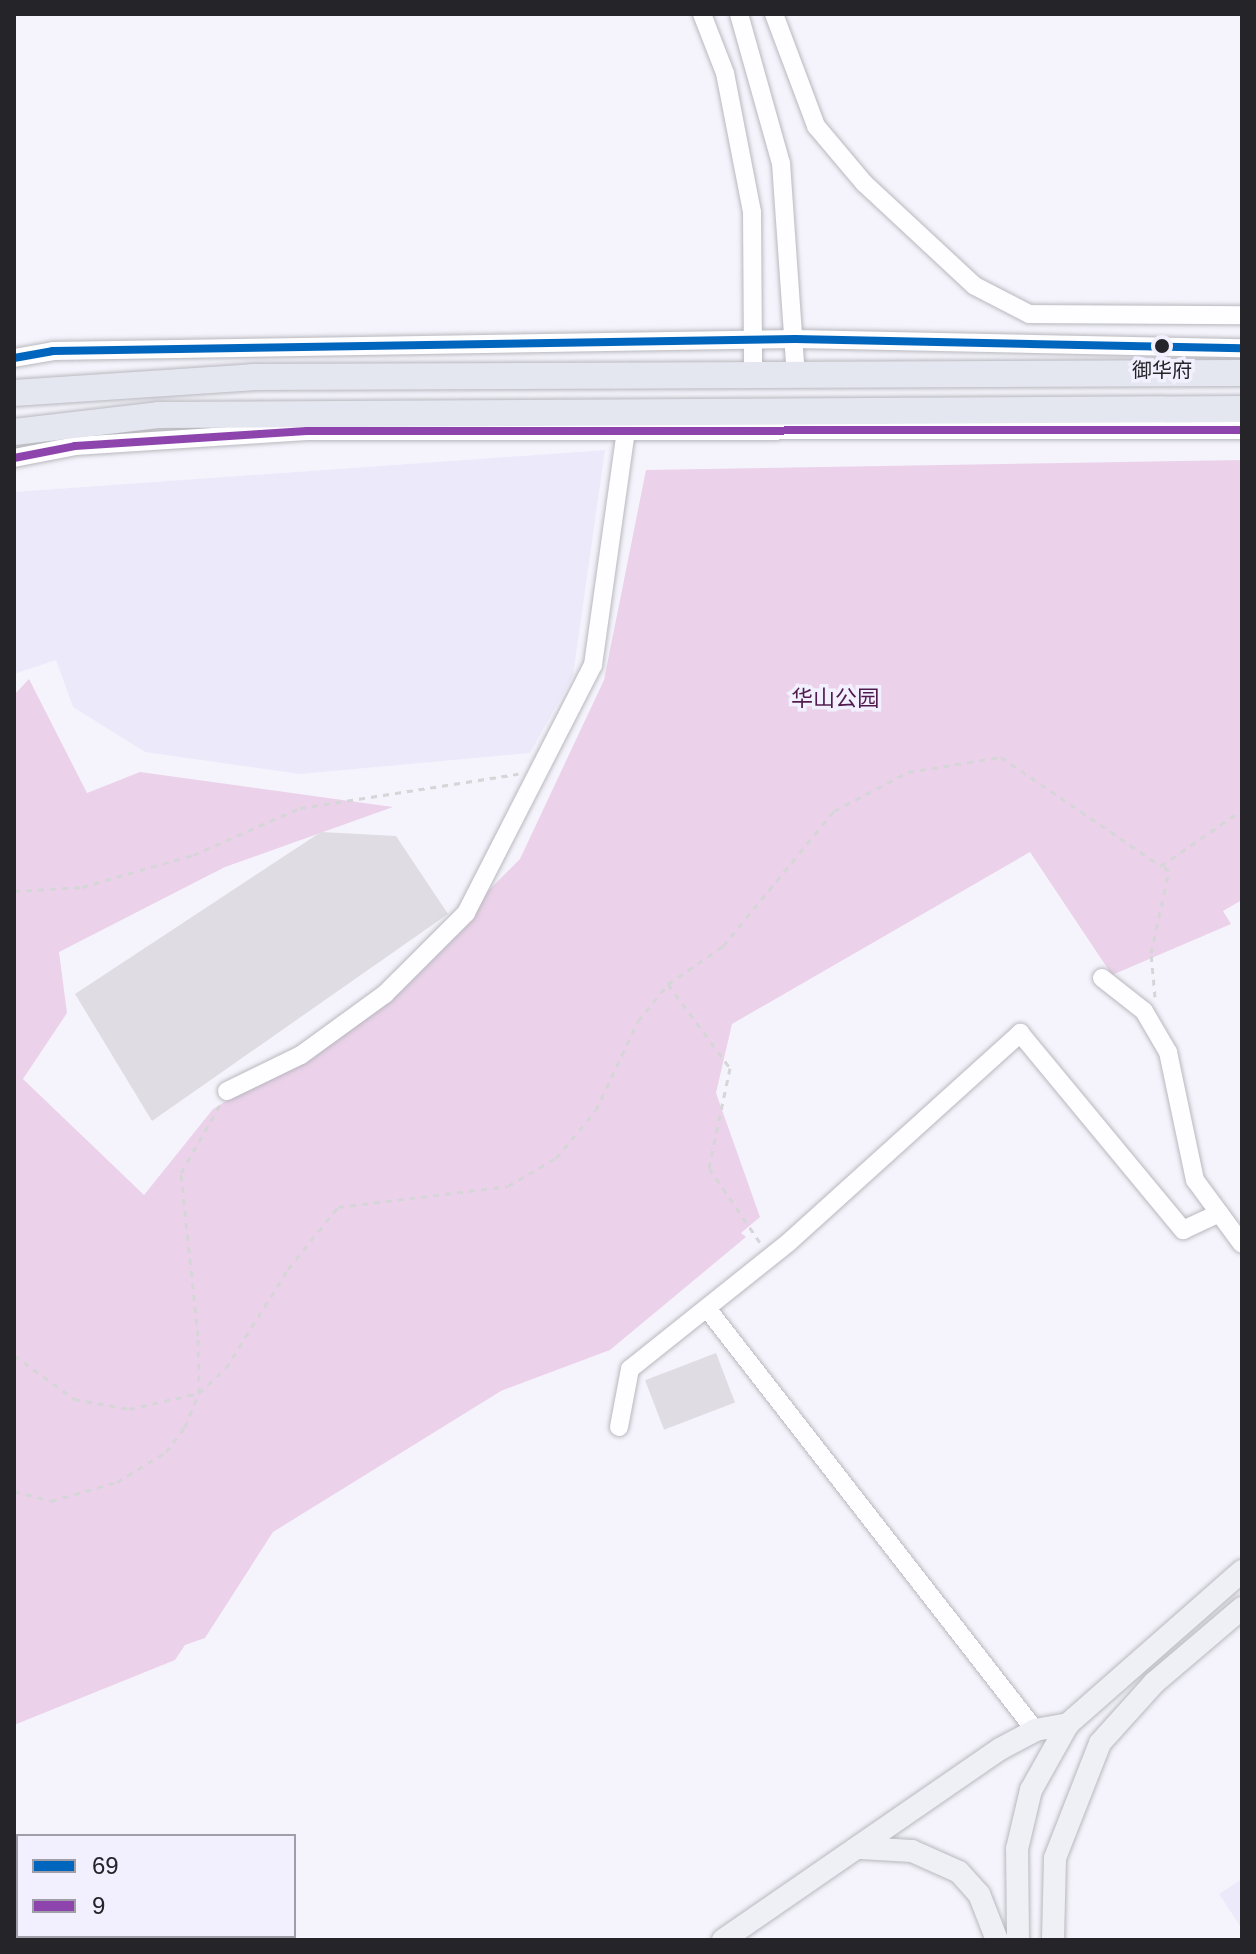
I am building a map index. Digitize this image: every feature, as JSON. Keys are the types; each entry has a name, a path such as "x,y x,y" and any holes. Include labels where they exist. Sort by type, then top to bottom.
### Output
{"highway":[{"path":"14,393 252,377 1242,373"},
{"path":"14,432 158,415 1242,409"}],"main road":[{"path":"1018,1940 1017,1849 1031,1790 1068,1724 1242,1571"},
{"path":"1053,1940 1055,1858 1071,1802 1100,1743 1154,1683 1242,1608"},
{"path":"723,1940 1035,1730 1068,1724"},
{"path":"861,1848 912,1851 959,1872 979,1894 997,1940"}],"street":[{"path":"702,14 725,73 752,212 753,375"},
{"path":"739,14 781,163 796,375"},
{"path":"774,14 816,126 864,183 975,286 1029,314 1242,315"},
{"path":"14,358 69,351 795,339 1242,348"},
{"path":"14,458 75,446 307,431 1242,430"},
{"path":"227,1091 301,1055 385,994 466,913 542,771 593,665 626,431"},
{"path":"1102,978 1144,1011 1168,1052 1195,1180 1242,1244"},
{"path":"619,1427 630,1369 709,1311 1020,1033 1183,1230 1219,1213"},
{"path":"709,1311 1035,1730"}],"path":[{"path":"14,1491 51,1501 117,1482 166,1452 199,1393 226,1368 288,1269 338,1207 508,1186 556,1158 596,1110 638,1021 668,984 723,946 834,811 943,762 1001,757 1169,871 1151,953 1156,1002"},
{"path":"14,891 82,887 193,855 300,808 542,771"},
{"path":"1161,866 1242,810"},
{"path":"668,984 730,1068 709,1168 770,1258"},
{"path":"199,1393 181,1173 227,1091"},
{"path":"14,1355 74,1399 129,1409 199,1393"}],"shaded area":[{"path":"605,450 573,676 530,753 300,774 145,752 73,707 56,660 14,674 14,492"},
{"path":"1242,1879 1242,1929 1219,1894"}],"green space":[{"name":"华山公园","path":"1242,460 1242,900 1223,911 1231,924 1112,975 1030,852 732,1024 716,1093 760,1217 741,1233 746,1237 610,1350 501,1391 273,1532 205,1638 185,1645 175,1660 14,1725 14,695 29,679 87,793 140,772 393,807 225,867 59,952 67,1013 23,1079 144,1195 213,1109 359,1020 520,859 604,680 646,470"}],"building":[{"path":"321,832 396,836 448,914 152,1121 75,994"},
{"path":"716,1353 735,1402 664,1430 645,1380"}],"transit line":[{"name":"69","path":"14,358 53,351 795,339 1242,348"},
{"name":"9","path":"14,458 75,446 307,431 1242,430"}],"place":[{"name":"御华府","path":"1162,346"}]}
